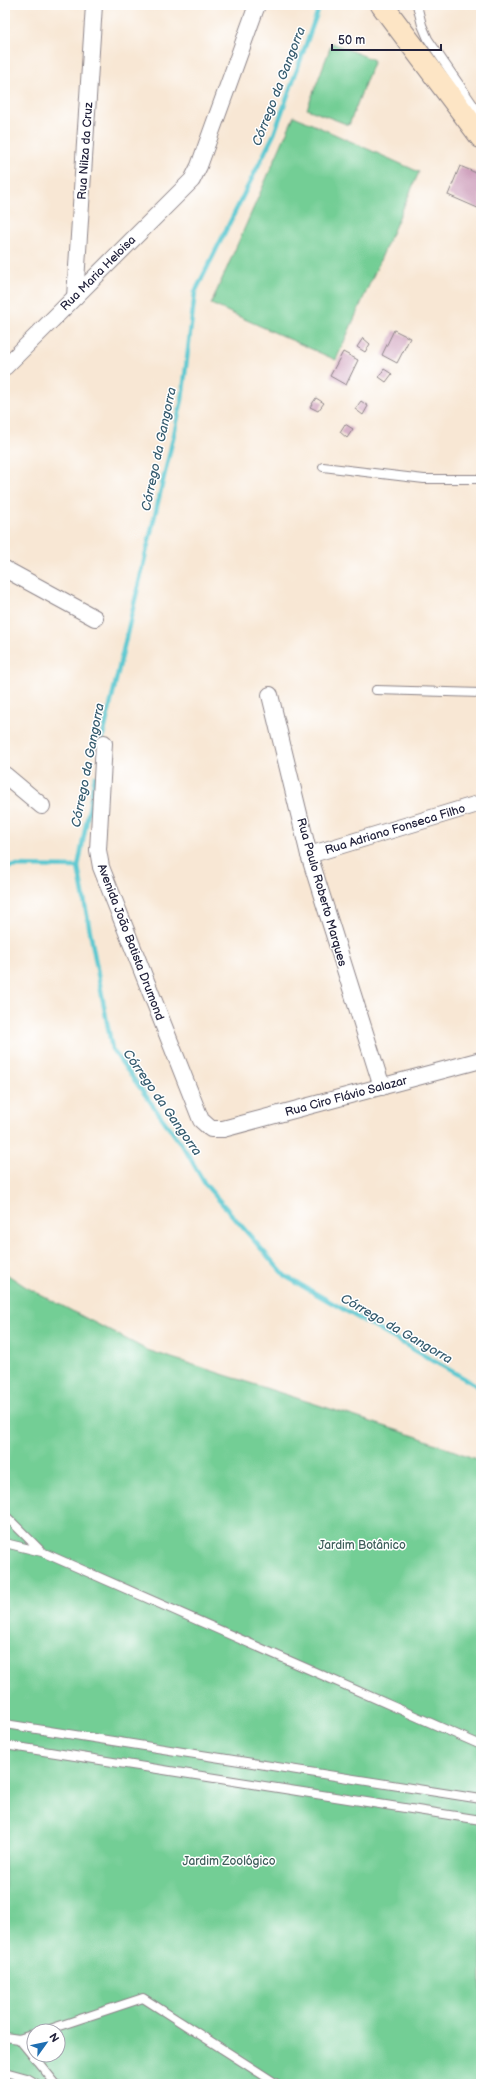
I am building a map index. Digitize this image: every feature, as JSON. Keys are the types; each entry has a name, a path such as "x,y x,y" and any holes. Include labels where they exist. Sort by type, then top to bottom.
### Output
{"street":[{"name":"Rua Nilza da Cruz","path":"75,296 94,5"},
{"name":"Rua Maria Heloisa","path":"5,367 192,180 257,5"},
{"path":"390,11 481,137"},
{"path":"5,569 95,618"},
{"name":"Rua Paulo Roberto Marques","path":"270,694 309,855 382,1087"},
{"name":"Avenida João Batista Drumond","path":"104,743 98,850 101,867 201,1120 211,1129"},
{"path":"5,775 42,806"},
{"name":"Rua Adriano Fonseca Filho","path":"309,855 481,803"},
{"name":"Rua Ciro Flávio Salazar","path":"211,1129 223,1129 481,1060"}],"lane":[{"path":"417,5 422,25 428,39 481,116"},
{"path":"323,467 424,479 481,479"},
{"path":"376,690 481,693"},
{"path":"5,1515 42,1552"},
{"path":"5,1543 42,1552 481,1745"},
{"path":"5,1724 481,1799"},
{"path":"5,1745 481,1820"},
{"path":"66,2024 144,1998 277,2084"},
{"path":"5,2037 19,2039 26,2037"},
{"path":"19,2039 56,2084"},
{"path":"5,2072 27,2078 37,2084"}],"green space":[{"path":"332,43 374,60 349,125 307,109"},
{"path":"294,116 419,172 336,360 211,304"},
{"name":"Jardim Zoológico","path":"5,1273 26,1287 147,1350 415,1436 481,1461 481,2084 5,2084"}],"building":[{"path":"460,166 481,175 480,209 448,195"},
{"path":"394,330 410,338 397,363 382,355"},
{"path":"363,338 370,344 365,352 357,347"},
{"path":"343,352 358,360 346,385 330,376"},
{"path":"384,369 392,374 386,382 379,377"},
{"path":"316,398 324,403 318,411 310,407"},
{"path":"361,401 368,406 363,415 355,409"},
{"path":"345,424 353,429 347,438 340,432"}],"waterway":[{"name":"Córrego da Gangorra","path":"102,740 182,400 195,292 274,134 320,5"},
{"name":"Córrego da Gangorra","path":"95,777 78,867 112,1049 186,1151 205,1184 285,1276 481,1388"},
{"path":"5,868 15,866 78,867"}],"park label":[{"name":"Jardim Botânico","path":"362,1545"}]}
